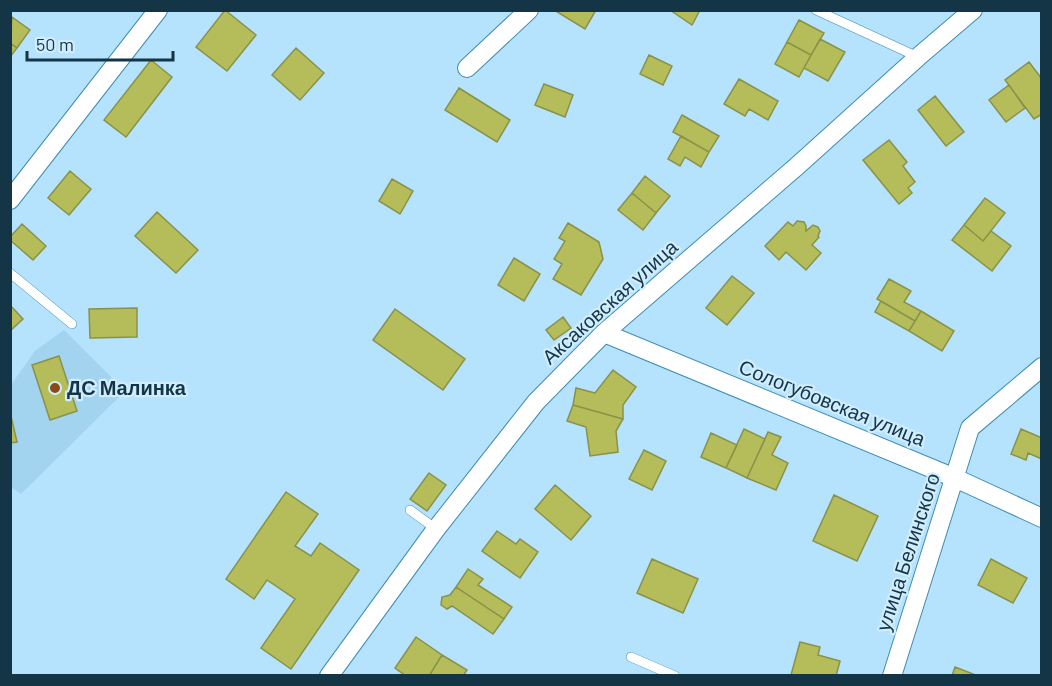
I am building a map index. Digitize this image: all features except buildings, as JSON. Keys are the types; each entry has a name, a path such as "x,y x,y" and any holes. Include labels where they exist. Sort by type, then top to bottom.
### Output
{"street":[{"path":"10,200 158,10"},
{"path":"467,68 529,10"},
{"name":"Аксаковская улица","path":"329,675 436,529 536,402 604,333 973,10"},
{"name":"Сологубовская улица","path":"604,333 955,478 1041,518"},
{"name":"улица Белинского","path":"892,675 970,428 1041,367"}],"lane":[{"path":"816,10 918,57"},
{"path":"10,273 72,324"},
{"path":"410,510 436,529"},
{"path":"631,657 675,675"}],"shaded area":[{"path":"64,330 125,391 21,494 11,487 11,385 35,351"}],"place":[{"name":"ДС Малинка","path":"55,388"}]}
